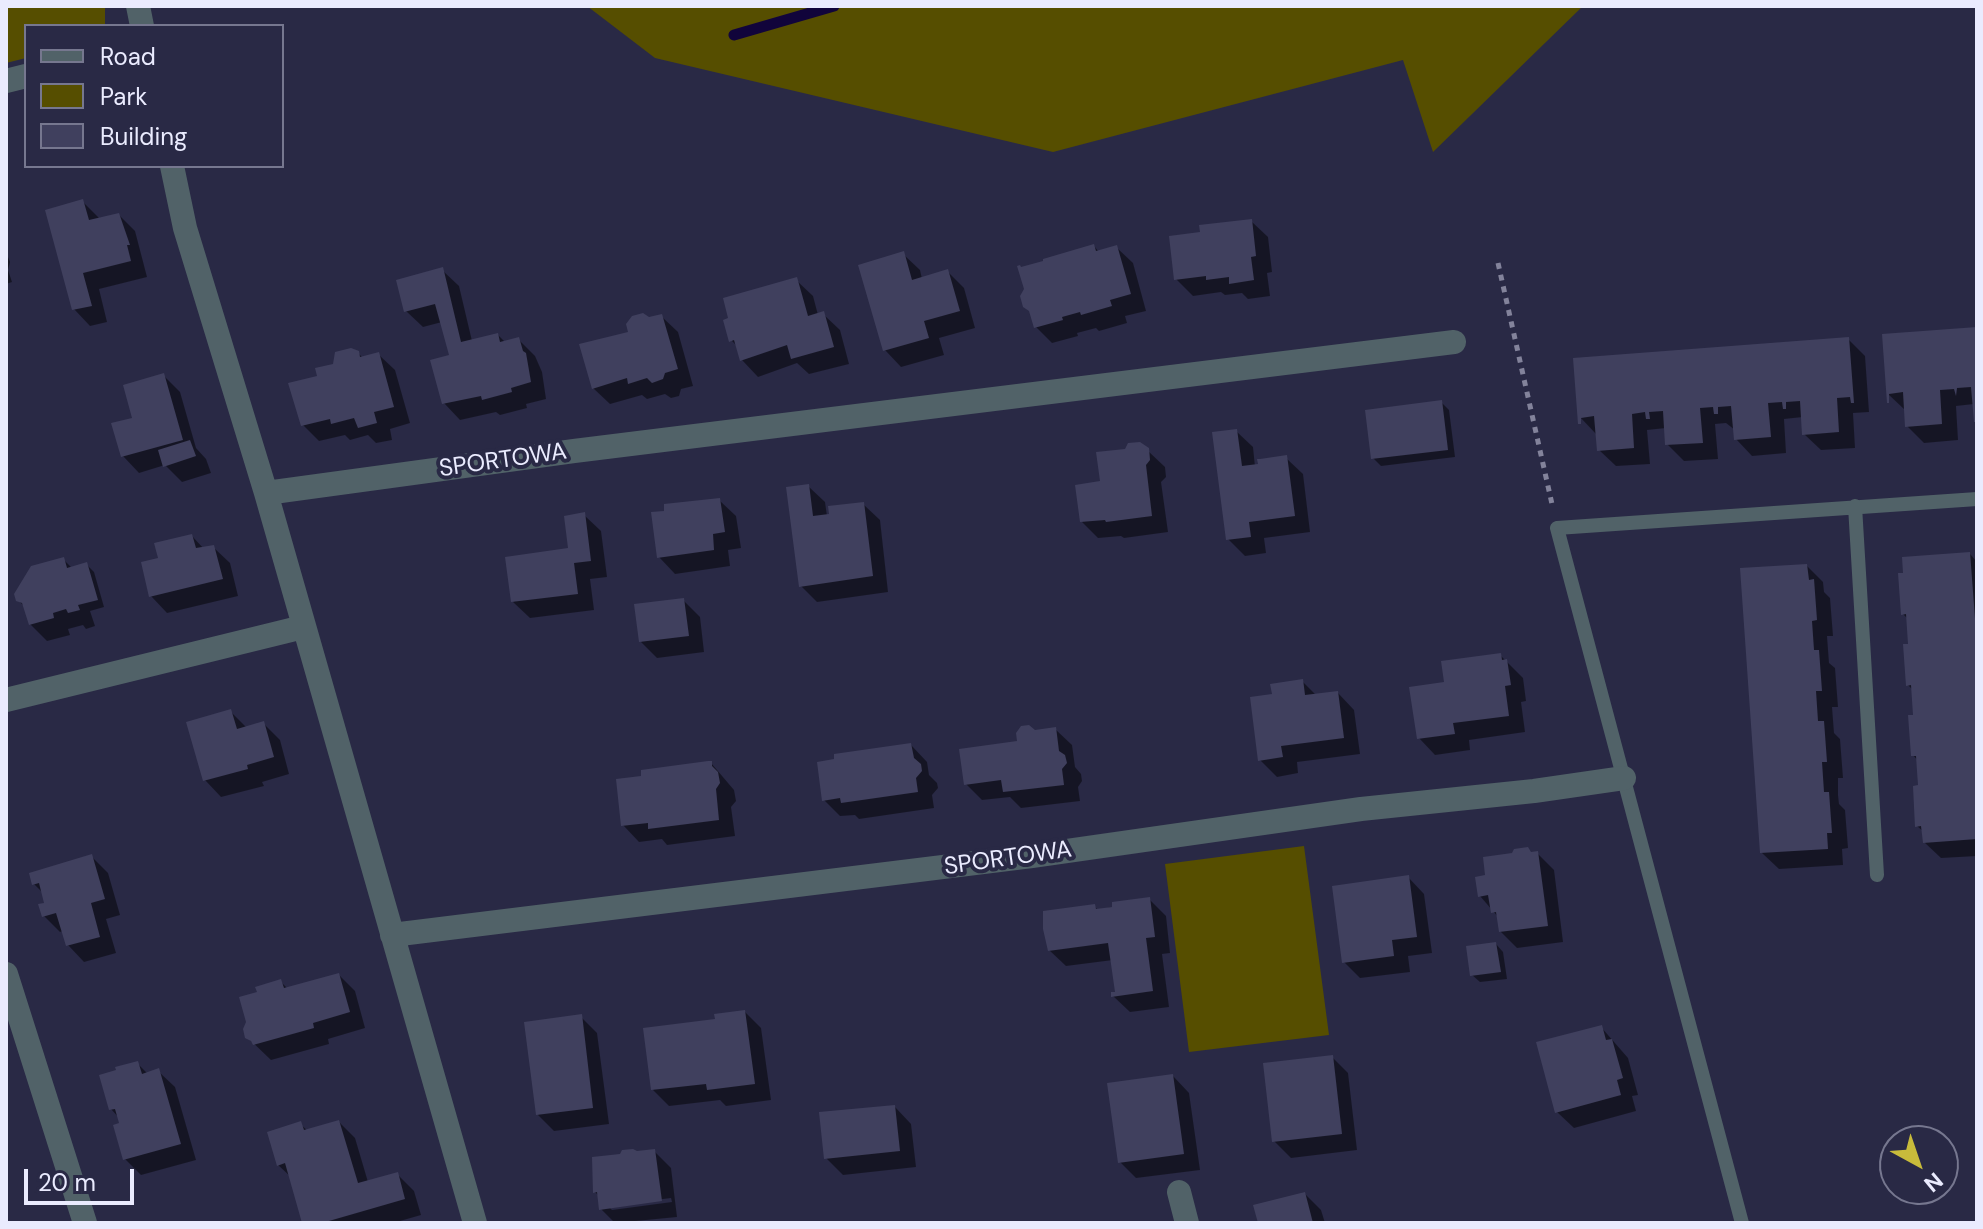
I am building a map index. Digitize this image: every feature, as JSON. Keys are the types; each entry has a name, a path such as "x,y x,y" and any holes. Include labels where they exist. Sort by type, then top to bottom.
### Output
{"street":[{"path":"172,168 185,228 266,493 475,1223"},
{"name":"SPORTOWA","path":"266,493 574,451 1454,342"},
{"path":"6,700 303,627"},
{"name":"SPORTOWA","path":"392,935 798,886 1361,809 1624,778"},
{"path":"6,974 85,1223"},
{"path":"1179,1192 1187,1223"}],"lane":[{"path":"1742,1223 1557,528 1977,499"},
{"path":"1855,506 1877,875"}],"path":[{"path":"1498,263 1557,528"}],"green space":[{"path":"6,6 105,6 105,24 24,24 24,58 6,63"},
{"path":"587,6 1583,6 1433,152 1403,60 1053,152 655,58"},
{"path":"1304,846 1329,1035 1189,1052 1165,864"}],"building":[{"path":"83,199 89,220 119,213 130,245 127,245 131,261 83,273 92,306 72,310 45,210"},
{"path":"1252,219 1256,256 1251,257 1254,280 1229,284 1229,277 1206,280 1206,276 1174,280 1169,236 1200,232 1199,225"},
{"path":"1094,244 1096,251 1117,245 1131,294 1110,300 1112,306 1062,317 1063,320 1034,328 1029,311 1023,307 1020,296 1024,289 1017,266"},
{"path":"904,251 912,280 948,269 960,311 924,321 929,338 883,351 858,265"},
{"path":"443,267 461,342 498,333 500,342 519,337 526,353 531,382 511,388 512,392 482,400 481,396 442,404 430,360 449,355 435,304 404,312 396,280"},
{"path":"797,277 808,316 824,311 834,347 791,359 787,345 740,361 734,340 729,342 723,320 728,318 723,298"},
{"path":"643,313 649,317 662,314 678,369 665,373 663,379 652,383 647,378 628,384 627,378 592,389 579,344 628,332 626,324 632,316"},
{"path":"1977,327 1977,422 1974,422 1971,387 1957,388 1956,396 1954,389 1940,390 1942,424 1905,427 1903,392 1889,394 1887,403 1882,334"},
{"path":"1849,337 1854,403 1851,403 1850,397 1837,398 1839,432 1802,435 1800,401 1786,402 1786,409 1783,409 1782,402 1768,403 1771,437 1734,440 1731,406 1718,407 1718,414 1714,414 1713,407 1700,408 1703,443 1665,445 1663,411 1649,412 1650,419 1646,419 1645,412 1632,414 1634,448 1597,451 1594,416 1581,418 1581,424 1578,424 1573,358"},
{"path":"351,348 359,351 360,357 379,352 394,407 374,412 377,423 358,428 354,418 331,424 330,419 301,426 288,383 317,376 315,368 333,364 335,352"},
{"path":"164,373 183,440 121,457 111,423 132,418 123,385"},
{"path":"1442,400 1448,450 1371,459 1365,410"},
{"path":"1237,429 1242,466 1258,464 1257,459 1287,455 1295,516 1249,522 1251,537 1226,540 1212,432"},
{"path":"190,440 196,456 163,467 158,450"},
{"path":"1140,442 1149,448 1150,460 1146,465 1152,516 1080,522 1075,485 1100,481 1096,452 1125,449 1128,443"},
{"path":"809,484 813,516 829,514 828,506 864,502 873,576 799,587 786,487"},
{"path":"720,498 725,532 713,534 714,550 657,558 651,512 664,511 664,504"},
{"path":"585,512 591,561 574,563 578,594 511,602 505,557 568,548 564,516"},
{"path":"192,534 196,548 214,545 223,579 149,597 141,562 158,558 154,543"},
{"path":"1970,552 1977,645 1977,839 1923,843 1921,826 1915,827 1913,786 1918,785 1916,756 1911,756 1908,715 1913,715 1911,685 1906,686 1903,644 1908,644 1906,614 1901,615 1898,573 1903,573 1902,557"},
{"path":"64,557 67,568 87,562 98,600 78,605 80,610 68,613 66,609 53,613 54,618 29,625 22,603 16,601 14,594 31,566"},
{"path":"1807,564 1809,580 1814,579 1817,620 1812,621 1814,650 1819,650 1822,691 1816,691 1818,721 1824,721 1827,762 1822,762 1824,792 1829,792 1832,833 1827,833 1828,849 1760,853 1740,568"},
{"path":"684,598 689,636 639,642 634,604"},
{"path":"1501,653 1502,660 1507,659 1511,685 1505,686 1509,716 1453,723 1455,734 1417,739 1409,687 1444,682 1441,661"},
{"path":"1303,679 1305,695 1338,691 1344,738 1281,746 1283,757 1258,761 1250,697 1272,694 1270,684"},
{"path":"231,709 237,729 264,721 274,757 247,765 248,769 203,781 186,722"},
{"path":"1029,725 1035,730 1056,727 1059,751 1065,755 1067,763 1062,769 1064,785 1003,792 1001,780 964,785 959,749 1017,741 1016,733 1021,726"},
{"path":"911,743 914,758 921,764 922,771 916,778 918,792 841,803 840,798 822,801 817,762 834,759 834,754"},
{"path":"712,761 720,783 716,789 719,820 648,829 648,823 621,826 616,779 641,776 641,770"},
{"path":"1528,847 1531,852 1538,851 1548,926 1499,932 1496,912 1491,913 1488,895 1478,897 1475,877 1485,875 1483,857"},
{"path":"92,854 105,899 91,903 100,937 66,946 56,913 42,917 38,904 44,903 39,883 32,885 29,873"},
{"path":"1409,875 1417,937 1392,940 1394,956 1342,963 1332,886"},
{"path":"1150,897 1155,937 1146,938 1153,991 1111,997 1111,992 1115,992 1108,943 1048,951 1043,911 1095,904 1096,909 1112,907 1112,902"},
{"path":"1496,942 1501,972 1470,976 1466,946"},
{"path":"339,973 350,1012 313,1023 314,1028 253,1045 245,1038 243,1029 246,1022 239,997 257,992 255,987 281,979 284,988"},
{"path":"745,1010 755,1084 707,1090 706,1084 651,1090 643,1028 715,1019 714,1014"},
{"path":"582,1014 593,1108 536,1115 524,1022"},
{"path":"1602,1025 1606,1040 1612,1039 1623,1078 1617,1080 1621,1095 1555,1113 1536,1042"},
{"path":"1333,1055 1342,1134 1272,1142 1263,1063"},
{"path":"138,1061 142,1074 159,1068 181,1144 123,1160 113,1125 119,1123 115,1109 109,1110 99,1075"},
{"path":"1173,1074 1184,1154 1118,1163 1107,1083"},
{"path":"895,1105 900,1151 824,1159 819,1112"},
{"path":"339,1120 358,1183 398,1172 405,1199 322,1223 302,1223 285,1163 277,1166 267,1132 301,1121 304,1130"},
{"path":"655,1149 662,1201 599,1210 597,1192 593,1193 592,1157 620,1154 622,1150"},
{"path":"1305,1192 1313,1223 1258,1223 1253,1205"}],"waterway":[{"path":"734,35 834,6"}]}
